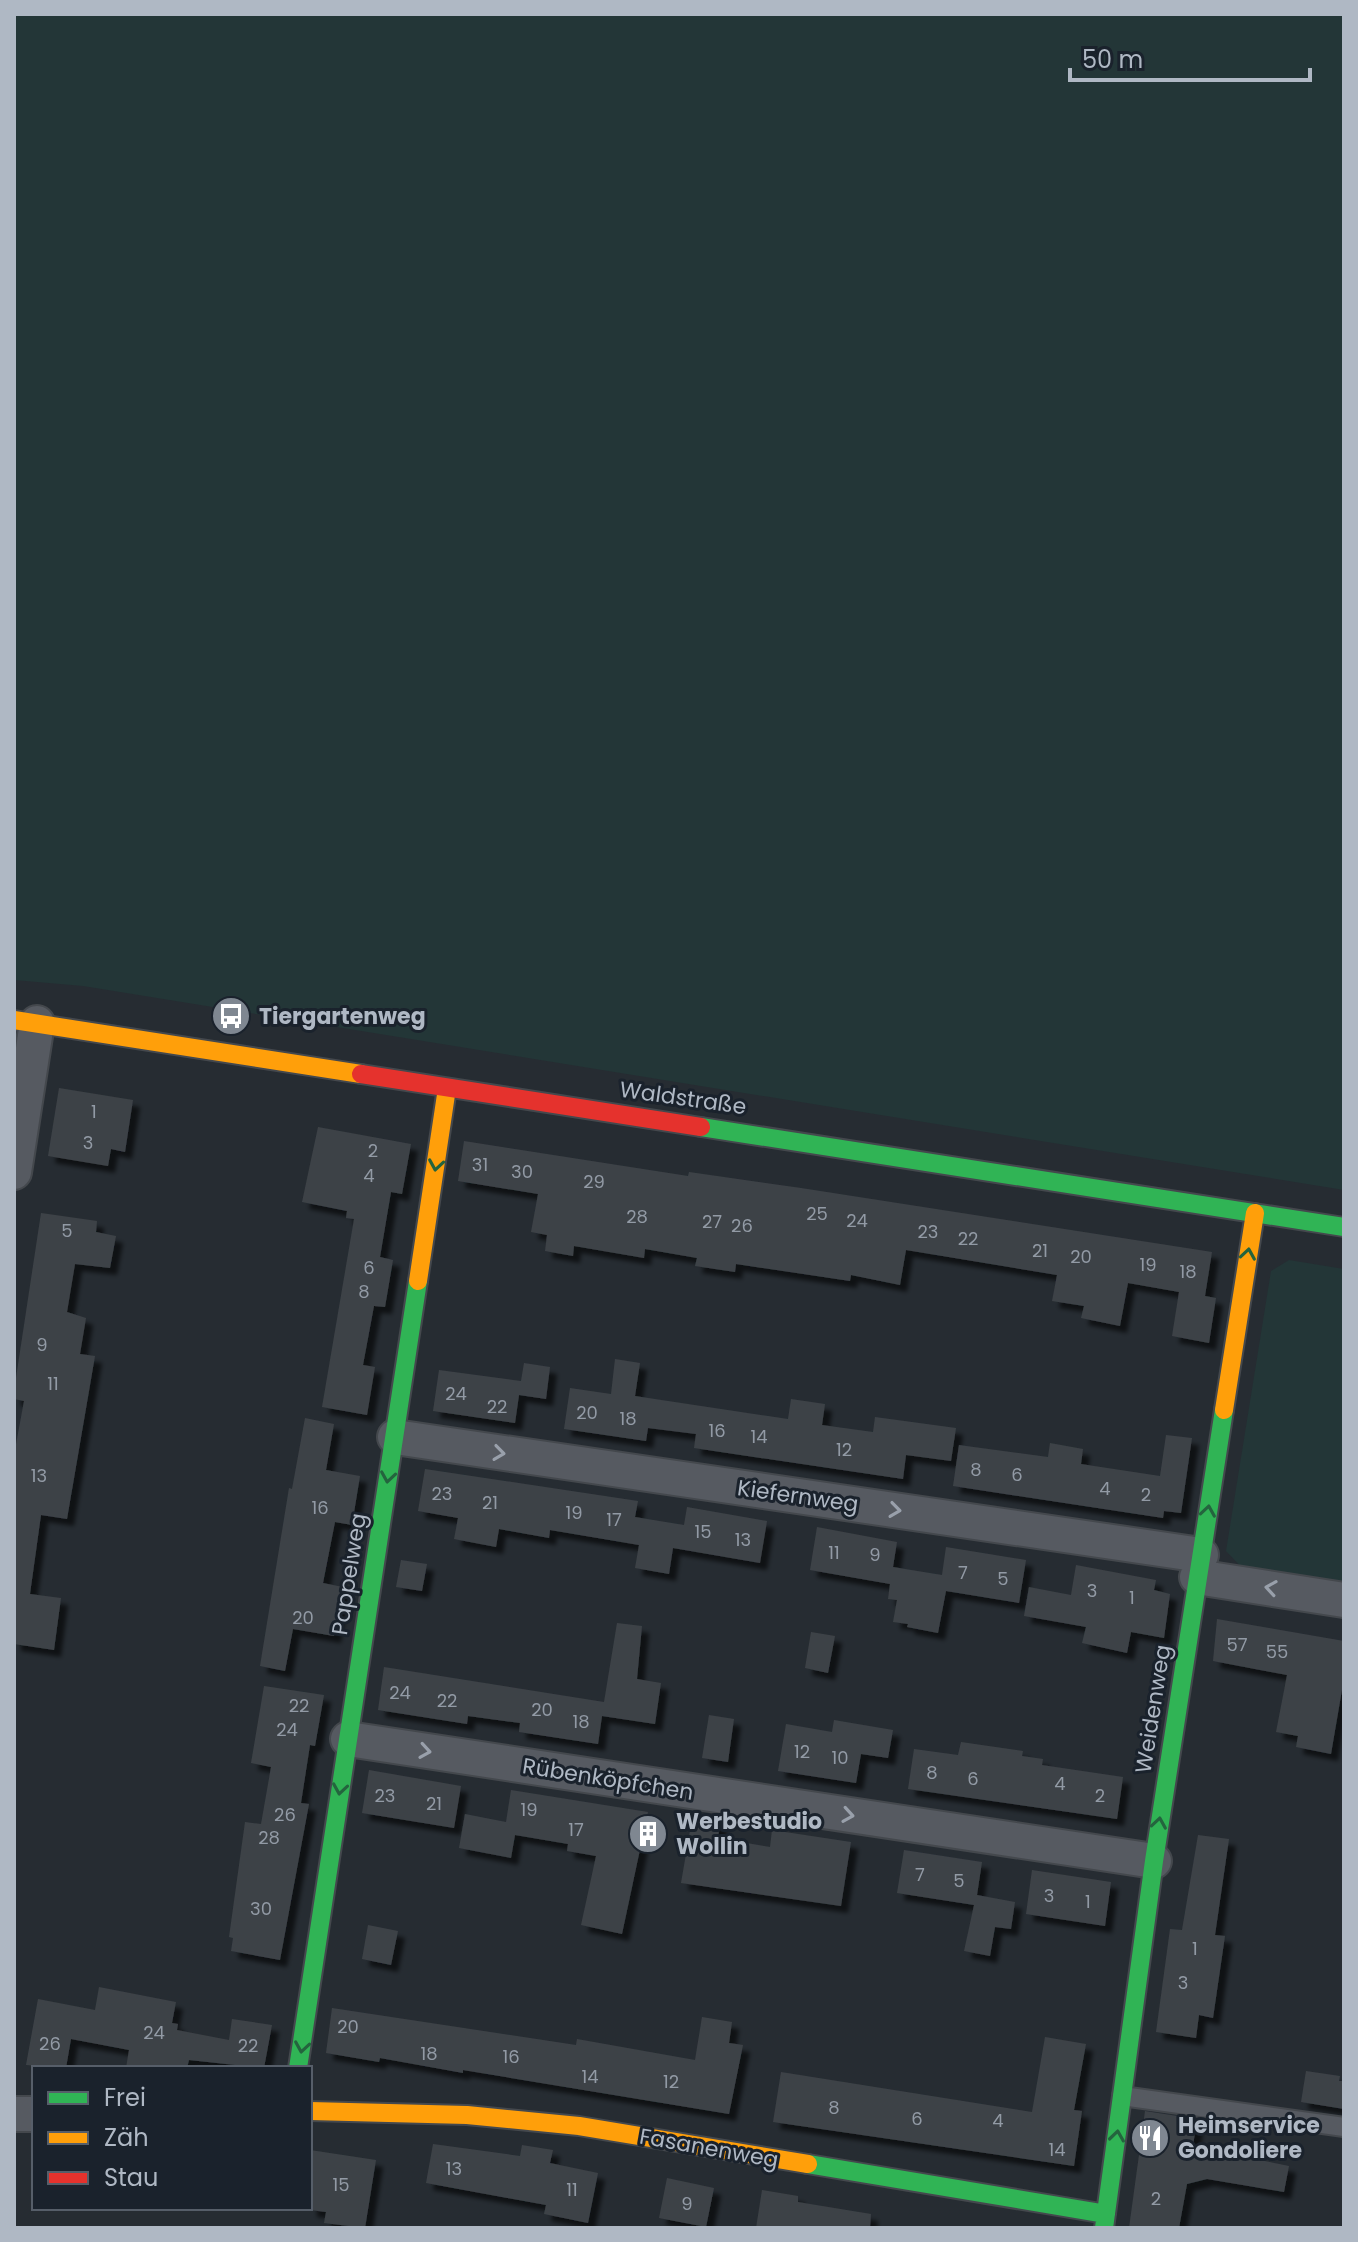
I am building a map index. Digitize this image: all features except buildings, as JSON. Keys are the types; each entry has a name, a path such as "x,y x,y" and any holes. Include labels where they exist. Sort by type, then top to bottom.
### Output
{"street":[{"name":"Waldstraße","path":"25,1022 1344,1227"},
{"path":"14,1172 25,1022"},
{"name":"Pappelweg","path":"298,2066 447,1088"},
{"name":"Weidenweg","path":"1105,2221 1154,1861 1255,1213"},
{"name":"Kiefernweg","path":"395,1437 1199,1566 1344,1600"},
{"name":"Rübenköpfchen","path":"348,1739 1154,1861"},
{"name":"Fasanenweg","path":"312,2111 467,2115 579,2126 1018,2214 1105,2221"}],"lane":[{"path":"1122,2096 1344,2127"}],"shaded area":[{"path":"14,14 1344,14 1344,1190 83,986 14,980"},
{"path":"1289,1260 1344,1269 1344,1587 1248,1574 1226,1551 1271,1271"}],"traffic: fast":[{"path":"701,1127 1344,1227"},
{"path":"298,2066 418,1281"},
{"path":"1104,2228 1154,1861 1224,1410"},
{"path":"808,2164 1106,2214"}],"traffic: slow":[{"path":"14,1020 361,1074"},
{"path":"418,1281 447,1088"},
{"path":"1224,1410 1255,1213"},
{"path":"312,2111 467,2115 579,2126 808,2164"}],"traffic: jam":[{"path":"361,1074 701,1127"}],"place":[{"name":"Tiergartenweg","path":"231,1016"},
{"name":"Werbestudio Wollin","path":"648,1834"},
{"name":"Heimservice Gondoliere","path":"1150,2138"}]}
